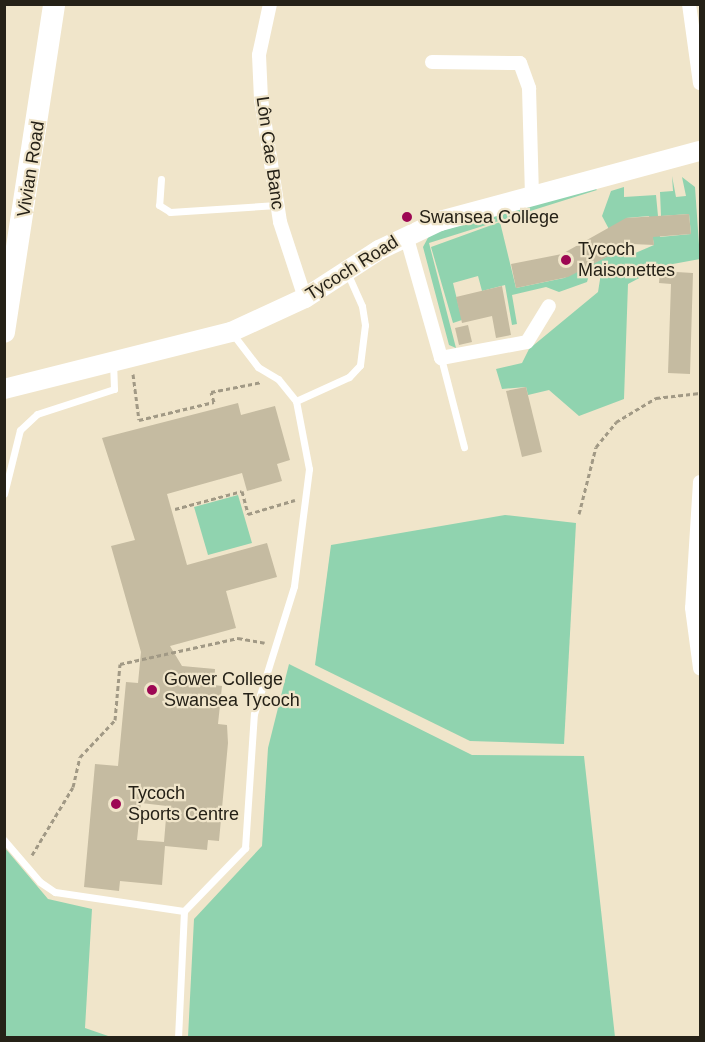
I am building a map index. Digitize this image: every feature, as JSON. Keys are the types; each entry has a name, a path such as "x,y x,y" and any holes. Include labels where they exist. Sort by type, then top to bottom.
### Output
{"main road":[{"name":"Vivian Road","path":"4,332 54,4"}],"street":[{"name":"Lôn Cae Banc","path":"270,4 259,55 260,77 277,206 304,298"},
{"path":"689,4 700,83"},
{"path":"432,62 520,63 529,88 532,193"},
{"name":"Tycoch Road","path":"4,389 231,332 304,298 406,235 532,193 700,151"},
{"path":"406,235 441,357 527,342 549,306"},
{"path":"700,482 692,608 700,668"}],"lane":[{"path":"161,179 159,205 171,212 277,206"},
{"path":"296,401 349,377 360,365 365,325 362,306 347,273"},
{"path":"178,1038 184,911 244,848 254,714 279,645 294,586 308,497 309,470 296,401 278,379 263,373 231,332"},
{"path":"441,357 464,447"},
{"path":"4,494 20,430 37,414 114,389 122,360"},
{"path":"4,840 55,892 184,911"}],"path":[{"path":"122,360 139,420 214,402 211,392 278,379"},
{"path":"579,514 596,447 616,422 656,398 700,393"},
{"path":"175,509 242,491 248,514 308,497"},
{"path":"26,864 73,787 80,757 115,720 120,664 238,638 279,645"}],"green space":[{"path":"672,176 676,197 686,196 682,177 695,187 700,259 662,266 628,284 624,399 579,416 549,390 528,395 526,387 502,389 496,369 522,363 529,349 598,292 602,267 590,272 587,282 559,292 546,287 512,295 517,324 512,325 505,285 482,291 478,276 453,283 462,320 453,323 431,247 500,222 516,288 564,278 620,250 602,216 611,191 624,187 624,197 656,195 660,237 691,234 689,214 661,216 660,192 673,191","holes":["649,216 654,245 633,254 628,247 626,218"]},
{"path":"594,187 597,190 429,243 456,348 449,345 423,247 430,234"},
{"path":"238,495 252,543 208,555 194,507"},
{"path":"505,515 576,523 564,744 470,741 315,665 331,545"},
{"path":"289,664 472,755 584,756 615,1037 188,1037 194,919 262,846 268,748"},
{"path":"5,848 48,899 92,909 85,1028 111,1037 5,1037"}],"building":[{"path":"689,214 691,234 653,237 654,245 632,244 568,277 516,288 511,264 562,254 626,218"},
{"path":"660,271 693,273 690,374 668,373 671,284 659,283"},
{"path":"502,286 511,335 496,338 492,316 462,323 456,297"},
{"path":"468,325 472,342 459,345 455,328"},
{"path":"526,387 542,452 522,457 506,391"},
{"path":"238,403 241,415 275,406 290,460 277,464 282,481 247,491 242,473 167,494 187,565 267,543 277,577 226,591 236,628 170,646 182,666 215,669 214,685 222,686 218,724 227,725 228,743 219,841 208,840 207,850 165,846 162,885 120,881 119,891 84,887 95,764 118,766 126,682 138,683 141,652 111,546 135,540 102,438","holes":["141,803 167,806 164,842 137,840"]}],"place":[{"name":"Swansea College","path":"407,217"},
{"name":"Tycoch Maisonettes","path":"566,260"},
{"name":"Gower College Swansea Tycoch","path":"152,690"},
{"name":"Tycoch Sports Centre","path":"116,804"}]}
